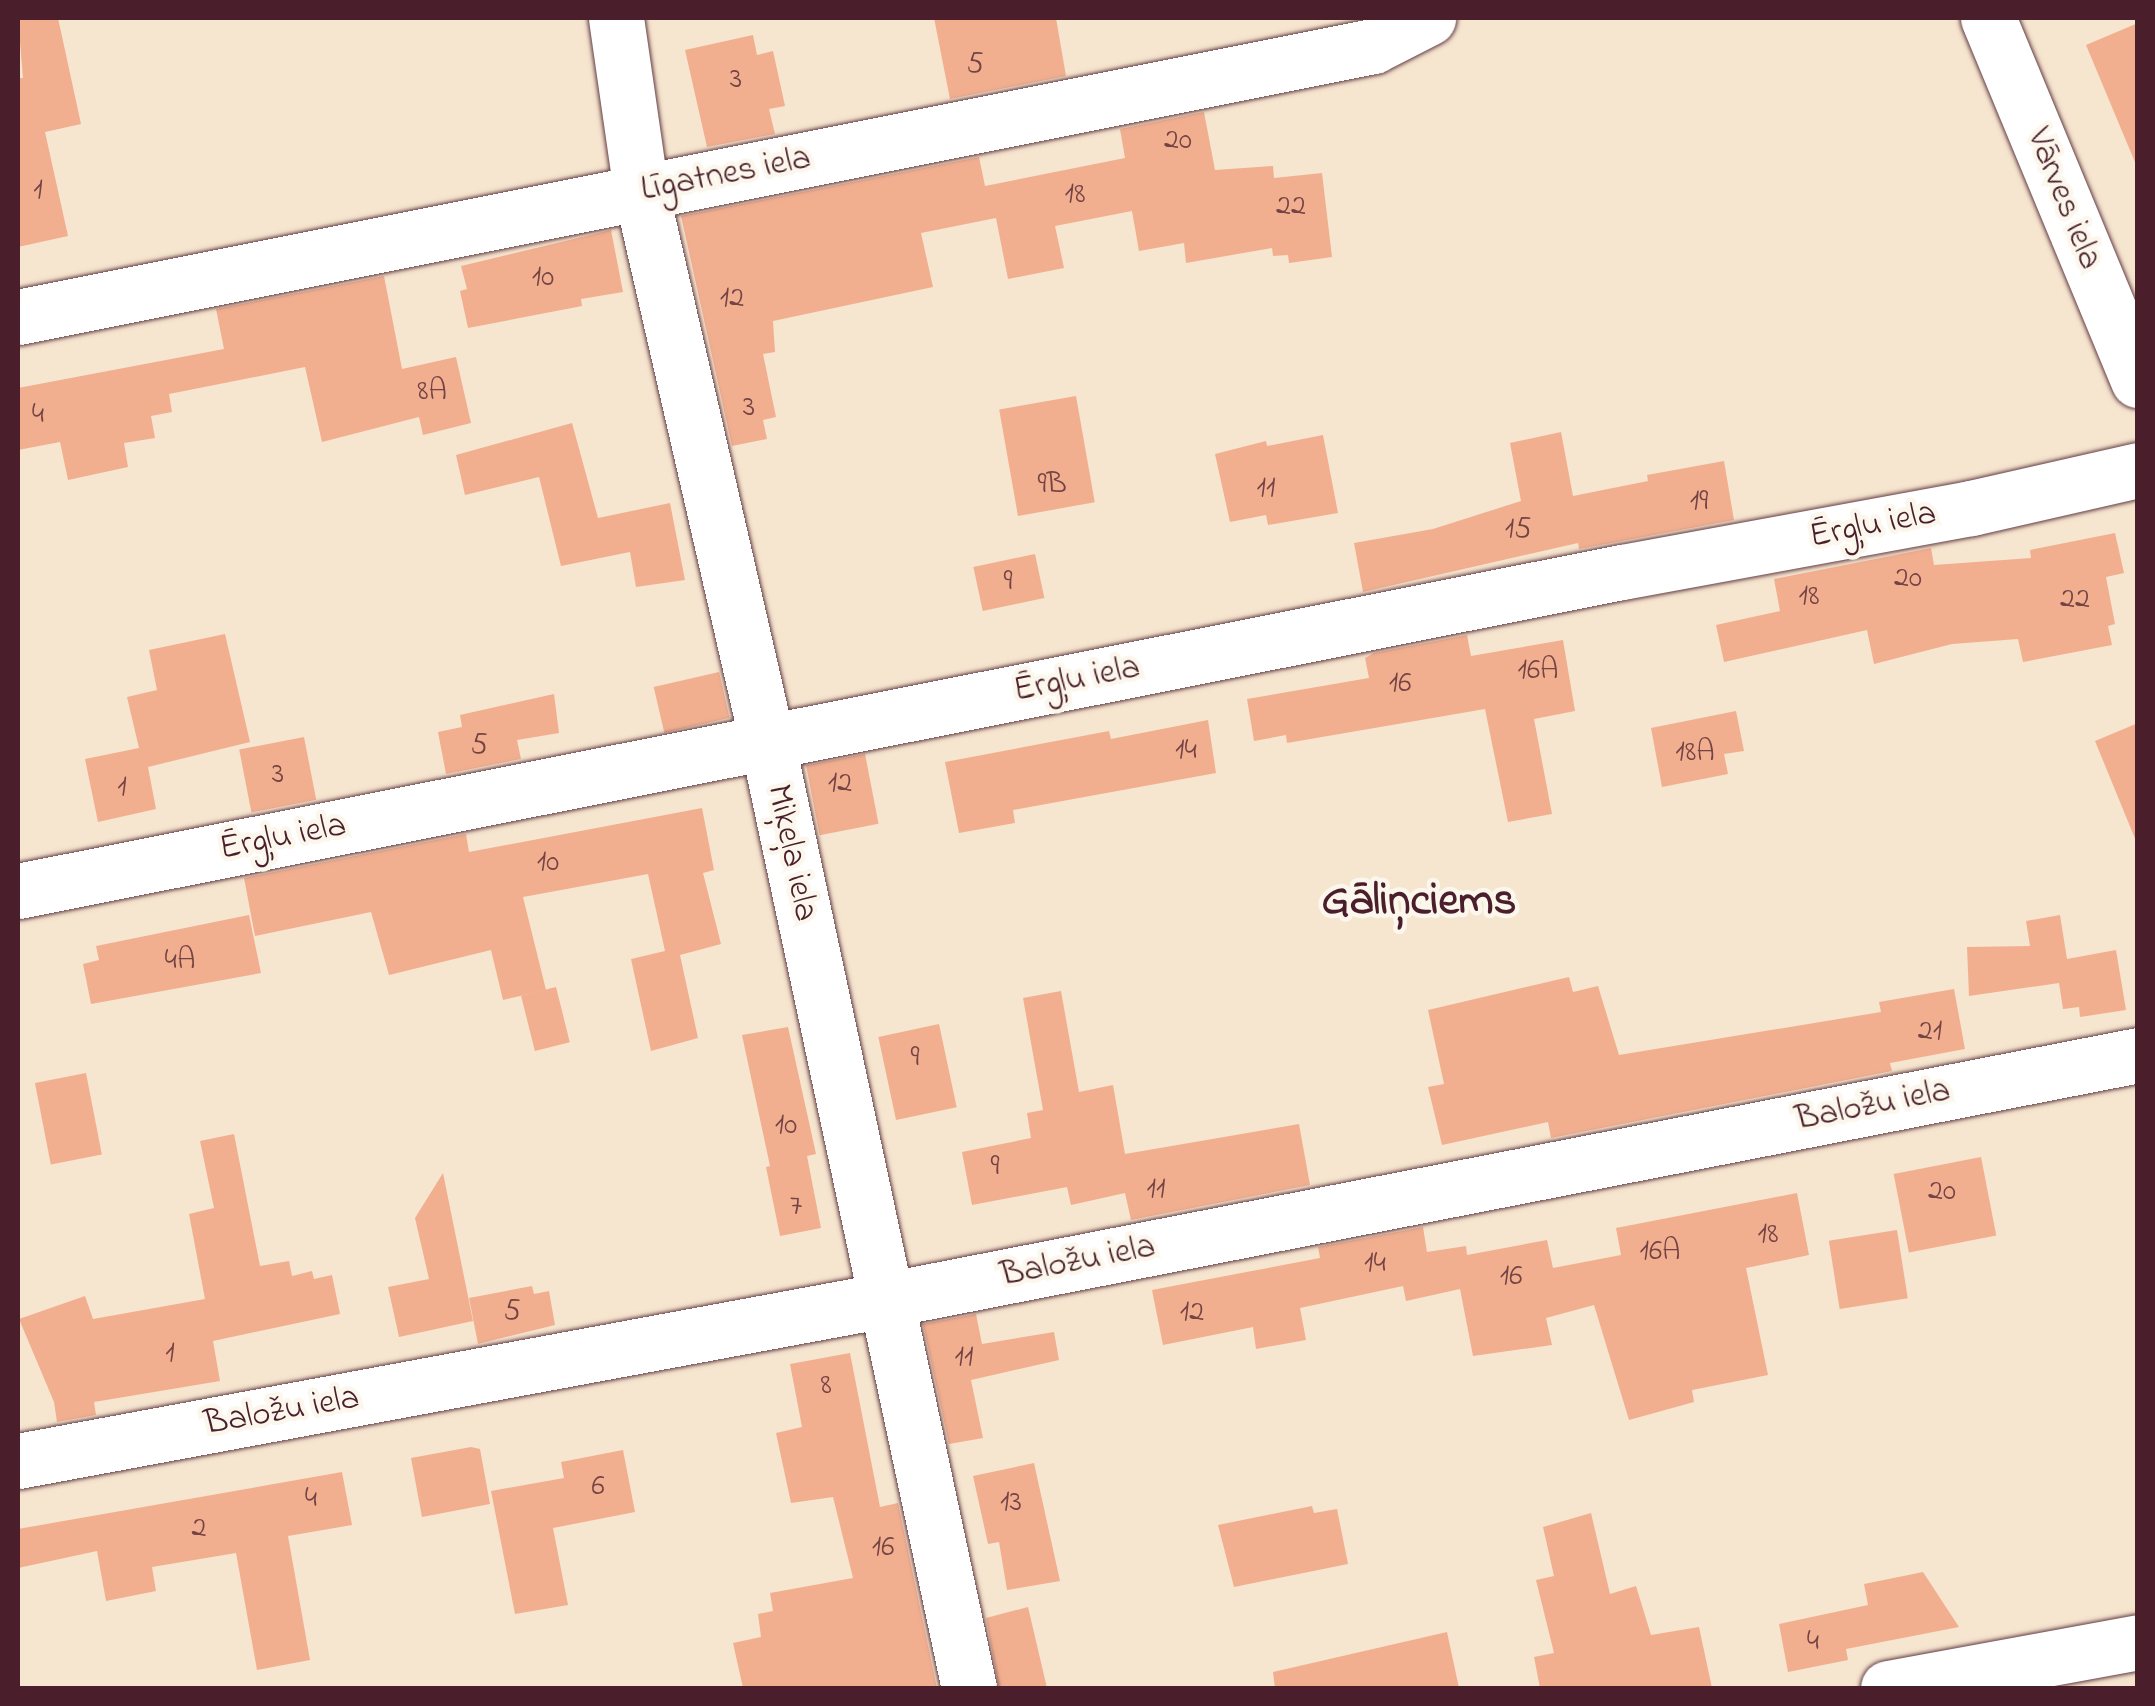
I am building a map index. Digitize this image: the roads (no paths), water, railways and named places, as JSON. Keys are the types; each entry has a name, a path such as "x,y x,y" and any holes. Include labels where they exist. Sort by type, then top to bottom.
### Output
{"street":[{"name":"Miķeļa iela","path":"616,18 641,192 768,741 968,1688"},
{"name":"Līgatnes iela","path":"18,317 641,192 1428,18"},
{"name":"Vārves iela","path":"1988,18 2138,380"},
{"name":"Ērgļu iela","path":"18,891 1972,508 2138,470"},
{"name":"Baložu iela","path":"18,1461 885,1300 2138,1054"},
{"path":"1888,1688 2138,1642"}],"district":[{"name":"Gāliņciems","path":"1419,903"}]}
